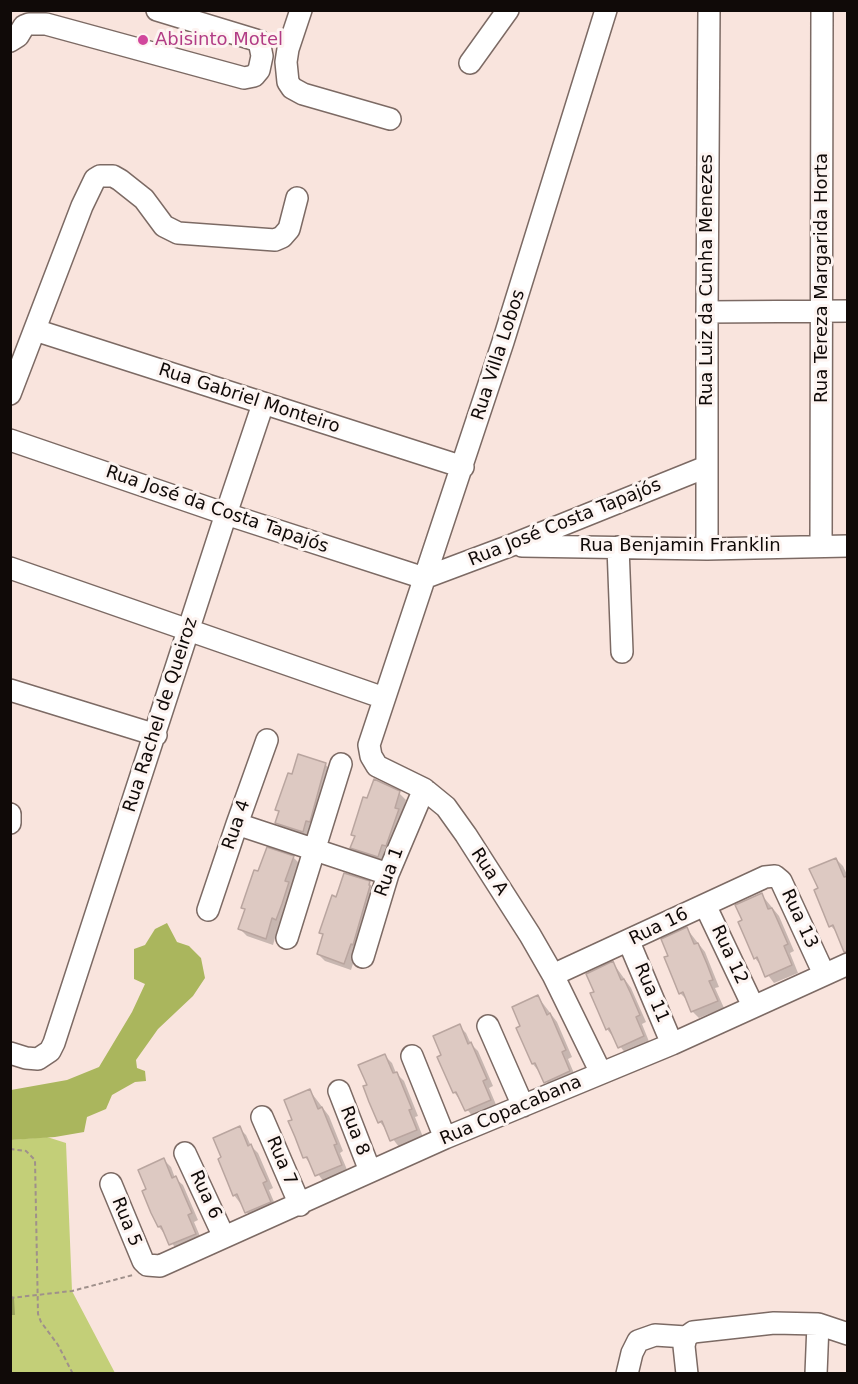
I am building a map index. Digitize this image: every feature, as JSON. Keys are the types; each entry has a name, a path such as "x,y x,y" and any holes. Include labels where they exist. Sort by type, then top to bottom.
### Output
{"street":[{"path":"10,41 18,36 24,26 46,24 244,78 254,76 259,70 262,56 259,41 157,10"},
{"path":"301,10 286,62 288,82 292,88 303,94 390,119"},
{"path":"470,63 507,10"},
{"name":"Rua Villa Lobos","path":"384,698 463,467 606,10"},
{"name":"Rua Luiz da Cunha Menezes","path":"707,549 706,312 709,10"},
{"name":"Rua Tereza Margarida Horta","path":"821,545 822,10"},
{"path":"10,394 82,206 92,184 100,176 113,176 120,180 144,199 164,226 178,233 275,240 282,237 289,229 297,198"},
{"path":"706,312 848,310"},
{"name":"Rua Gabriel Monteiro","path":"34,330 463,467"},
{"name":"Rua Rachel de Queiroz","path":"10,1053 38,1059 50,1051 156,735 188,629 263,404"},
{"name":"Rua José da Costa Tapajós","path":"10,440 226,514 424,578"},
{"name":"Rua José Costa Tapajós","path":"424,578 706,467"},
{"name":"Rua Benjamin Franklin","path":"512,545 707,549 848,546"},
{"path":"618,547 621,652"},
{"path":"10,568 384,698"},
{"path":"10,690 156,735"},
{"name":"Rua A","path":"384,698 370,739 371,756 377,766 424,789 446,807 466,835 553,975 601,1073"},
{"name":"Rua 4","path":"208,910 267,740"},
{"path":"287,938 341,764"},
{"name":"Rua 1","path":"363,957 388,874 424,789"},
{"path":"10,814 10,823"},
{"path":"237,824 388,874"},
{"name":"Rua 13","path":"765,878 775,876 781,881 824,974"},
{"name":"Rua 16","path":"553,975 765,878"},
{"name":"Rua 12","path":"705,905 753,1006"},
{"name":"Rua 11","path":"629,942 672,1044"},
{"name":"Rua Copacabana","path":"175,1260 445,1138 672,1044 848,964"},
{"path":"488,1026 523,1106"},
{"path":"412,1056 445,1138"},
{"name":"Rua 8","path":"339,1090 370,1171"},
{"name":"Rua 7","path":"262,1117 300,1205"},
{"name":"Rua 6","path":"185,1153 225,1237"},
{"name":"Rua 5","path":"111,1184 138,1252 147,1265 160,1266 175,1260"},
{"path":"627,1374 632,1353 638,1341 654,1335 686,1337 693,1332 774,1323 819,1324 848,1334"},
{"path":"816,1374 819,1324"},
{"path":"686,1337 684,1346 687,1374"}],"path":[{"path":"10,1149 26,1151 35,1160 38,1314 73,1374"},
{"path":"10,1298 72,1292 133,1275 147,1265"}],"green space":[{"path":"167,923 177,942 189,946 201,958 205,978 193,996 158,1029 136,1060 137,1068 145,1071 146,1081 135,1082 112,1095 106,1109 87,1117 84,1132 55,1137 11,1140 11,1090 67,1080 99,1067 132,1012 145,984 134,979 134,949 145,945 155,929"},
{"path":"47,1137 66,1143 72,1291 115,1373 11,1373 11,1140"}],"building":[{"path":"298,754 326,763 310,822 306,821 303,832 275,823 279,811 275,810 288,773 292,774"},
{"path":"374,779 400,791 395,808 399,809 386,846 382,845 378,857 350,848 355,836 351,835 363,797 367,798"},
{"path":"267,847 294,856 285,881 289,882 282,904 276,920 272,918 266,939 238,929 245,909 241,908 254,870 258,871"},
{"path":"836,858 844,877 848,876 848,952 844,952 833,925 829,927 814,890 818,888 809,869"},
{"path":"344,873 370,881 370,886 353,945 351,944 344,964 317,954 323,934 319,933 332,895 336,897"},
{"path":"762,893 768,909 772,908 788,944 784,946 792,965 765,977 757,957 754,959 738,922 742,920 735,905"},
{"path":"687,927 694,944 698,943 707,964 713,980 709,981 718,1001 691,1012 683,992 679,994 664,957 668,956 661,939"},
{"path":"613,961 640,1015 636,1017 644,1036 618,1048 609,1028 606,1030 590,993 594,992 586,974"},
{"path":"538,995 547,1015 550,1013 566,1050 562,1052 570,1071 544,1083 535,1063 532,1064 516,1028 520,1026 512,1007"},
{"path":"460,1024 468,1044 471,1042 487,1079 483,1081 491,1100 465,1111 456,1092 453,1093 437,1057 441,1055 433,1036"},
{"path":"385,1054 393,1073 397,1072 412,1109 409,1110 417,1130 390,1141 382,1121 378,1123 369,1102 363,1086 367,1085 358,1065"},
{"path":"310,1089 318,1109 322,1107 337,1144 334,1145 342,1165 315,1176 307,1157 303,1158 288,1121 292,1120 284,1100"},
{"path":"240,1126 248,1146 251,1144 267,1181 263,1183 271,1202 245,1213 237,1194 233,1196 218,1159 221,1157 213,1138"},
{"path":"164,1158 172,1178 176,1176 192,1213 188,1215 196,1234 169,1245 161,1226 158,1227 151,1213 142,1191 146,1189 138,1170"}],"place":[{"name":"Abisinto Motel","path":"143,40"}]}
